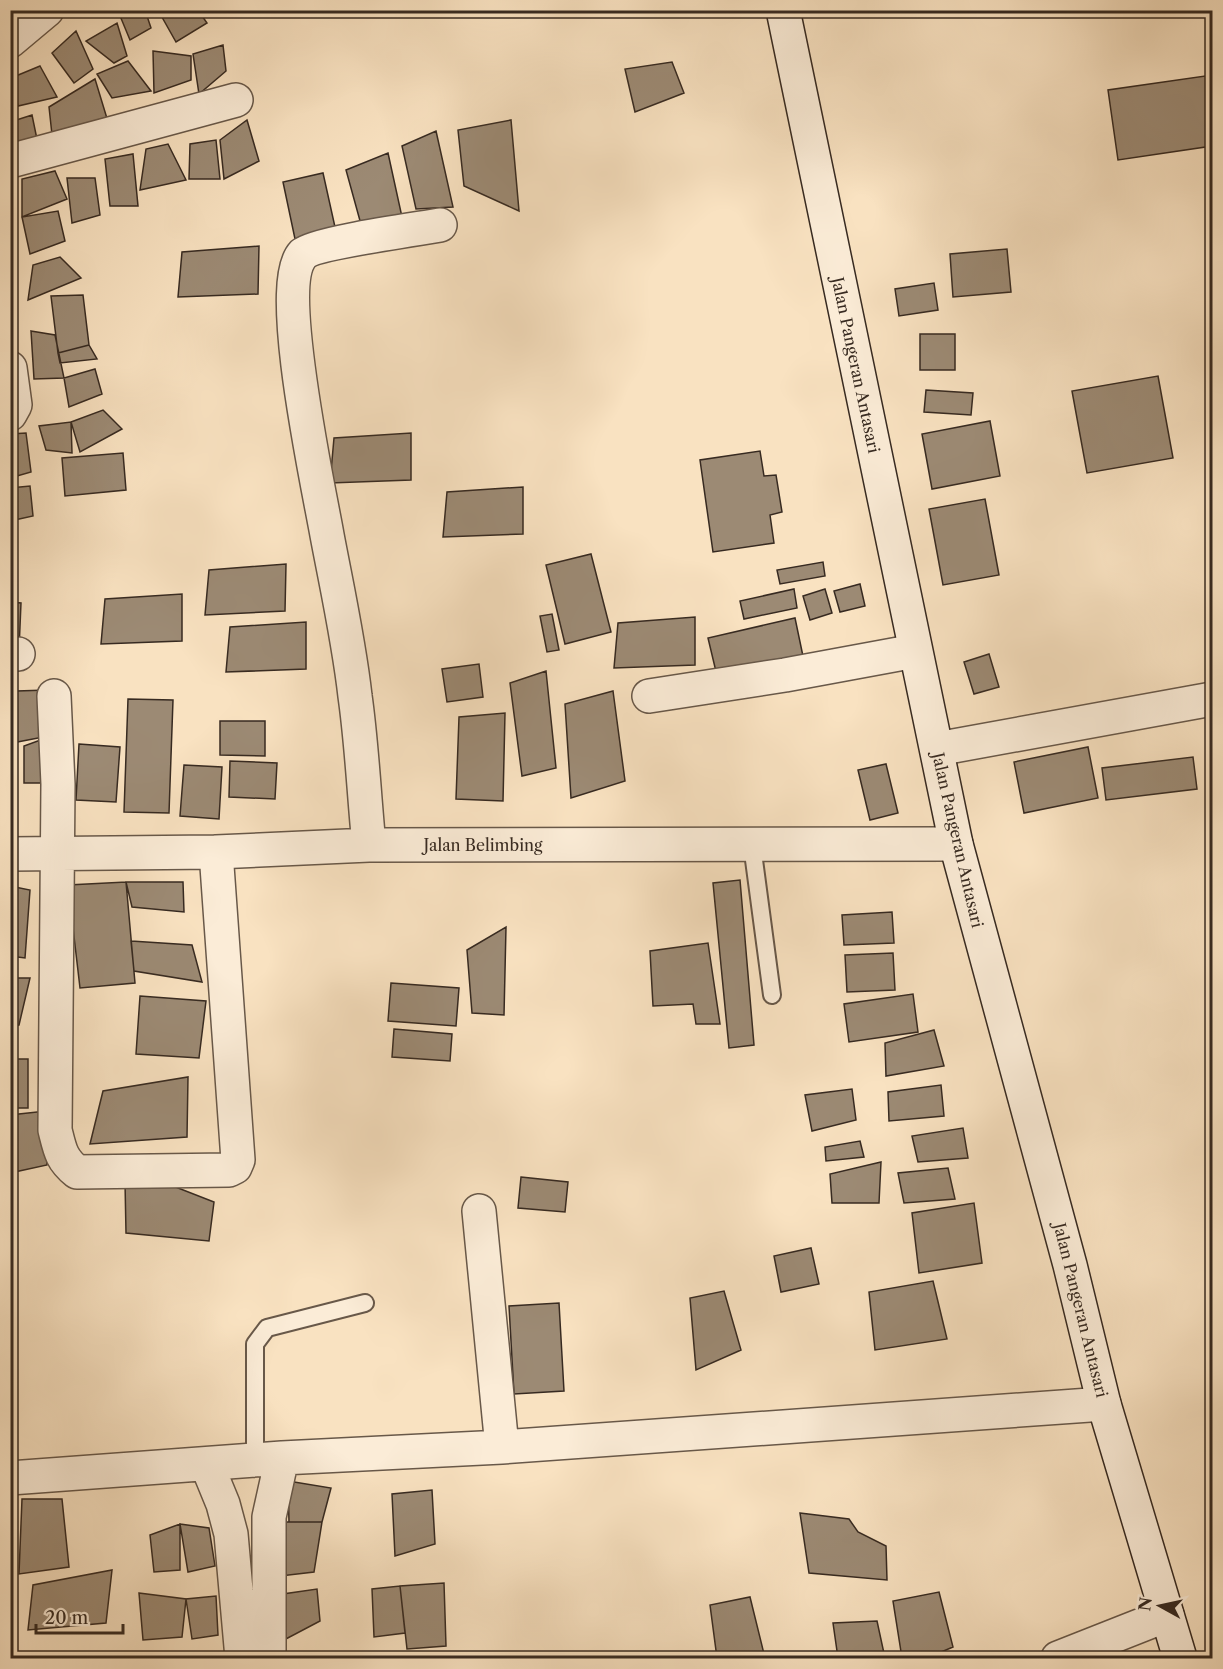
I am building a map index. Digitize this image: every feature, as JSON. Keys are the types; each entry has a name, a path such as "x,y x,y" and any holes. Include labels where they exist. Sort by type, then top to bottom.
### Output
{"street":[{"path":"10,41 46,10"},
{"name":"Jalan Pangeran Antasari","path":"783,10 956,844 1067,1253 1104,1404 1179,1659"},
{"path":"10,161 236,100"},
{"path":"369,845 355,695 303,406 295,323 294,281 296,267 303,255 310,250 335,243 440,225"},
{"path":"10,368 15,405 10,414"},
{"path":"649,696 786,675 915,651"},
{"path":"54,696 57,743 55,1130 61,1154 66,1163 77,1172 229,1170 235,1167 238,1160 216,852"},
{"path":"937,749 1212,699"},
{"name":"Jalan Belimbing","path":"10,854 216,852 369,845 956,844"},
{"path":"480,1210 502,1447"},
{"path":"10,1478 269,1459 502,1447 1104,1404"},
{"path":"268,1659 269,1459"},
{"path":"207,1464 223,1504 231,1534 242,1659"},
{"path":"1058,1659 1167,1615"}],"lane":[{"path":"752,845 772,995"},
{"path":"269,1459 255,1344 267,1328 365,1303"}],"building":[{"path":"145,10 151,28 130,40 118,11"},
{"path":"158,10 198,10 207,23 176,42"},
{"path":"117,23 127,56 114,63 86,41"},
{"path":"76,31 93,69 74,83 52,53"},
{"path":"223,45 226,71 199,94 193,54"},
{"path":"153,51 191,56 191,80 154,93"},
{"path":"128,61 151,91 112,98 97,74"},
{"path":"672,62 684,93 635,112 625,69"},
{"path":"40,66 57,97 18,106 11,78"},
{"path":"1212,75 1212,146 1118,160 1108,90"},
{"path":"95,79 109,125 53,144 49,107"},
{"path":"32,115 38,144 17,156 10,143 10,122"},
{"path":"247,120 259,161 224,179 220,140"},
{"path":"511,120 519,211 464,186 458,130"},
{"path":"436,131 453,207 416,209 402,146"},
{"path":"216,140 220,179 189,179 190,144"},
{"path":"168,144 186,180 140,190 146,149"},
{"path":"388,153 402,217 362,228 346,170"},
{"path":"133,154 138,206 110,206 105,159"},
{"path":"55,171 67,199 22,217 22,179"},
{"path":"323,173 337,236 295,239 283,182"},
{"path":"67,178 95,178 100,215 72,223"},
{"path":"58,211 65,241 30,254 22,217"},
{"path":"259,246 258,294 178,297 182,252"},
{"path":"1007,249 1011,292 953,297 950,254"},
{"path":"60,257 81,278 28,300 33,265"},
{"path":"934,283 938,310 899,316 895,289"},
{"path":"83,295 89,345 58,353 51,296"},
{"path":"31,331 55,335 64,378 34,379"},
{"path":"920,334 955,334 955,370 920,370"},
{"path":"89,345 97,359 60,363 58,353"},
{"path":"95,369 102,394 69,407 64,378"},
{"path":"1158,376 1173,458 1087,473 1072,391"},
{"path":"926,390 973,393 971,415 924,412"},
{"path":"103,410 122,429 80,452 71,422"},
{"path":"990,421 1000,476 932,489 922,434"},
{"path":"71,422 72,453 46,450 39,426"},
{"path":"26,433 31,472 10,478 10,434"},
{"path":"411,433 411,480 330,483 334,438"},
{"path":"760,451 764,476 776,475 782,512 770,515 774,543 713,552 700,460"},
{"path":"123,453 126,490 65,496 62,458"},
{"path":"30,486 33,516 10,521 10,488"},
{"path":"523,487 523,534 443,537 447,492"},
{"path":"985,499 999,575 943,585 929,509"},
{"path":"10,553 17,553 16,593 10,594"},
{"path":"591,554 611,632 565,644 546,565"},
{"path":"823,562 825,576 780,584 777,570"},
{"path":"286,564 285,611 205,615 209,570"},
{"path":"860,584 865,606 840,612 834,591"},
{"path":"794,589 797,608 744,619 740,601"},
{"path":"825,589 832,613 810,620 803,596"},
{"path":"182,594 182,641 101,644 105,599"},
{"path":"10,602 21,603 19,650 10,649"},
{"path":"552,614 559,650 547,652 540,616"},
{"path":"695,617 695,665 614,668 618,623"},
{"path":"795,618 804,661 718,680 708,638"},
{"path":"306,622 306,669 226,672 230,627"},
{"path":"989,654 999,687 974,694 964,662"},
{"path":"479,664 483,697 447,702 442,669"},
{"path":"546,671 556,768 522,776 510,683"},
{"path":"47,690 54,735 12,743 17,691"},
{"path":"613,691 625,781 571,798 565,704"},
{"path":"128,699 173,700 169,813 124,812"},
{"path":"505,713 503,801 456,799 459,717"},
{"path":"220,721 265,721 265,756 220,755"},
{"path":"54,735 55,783 24,783 24,746"},
{"path":"79,744 120,747 116,802 76,800"},
{"path":"1088,747 1098,798 1024,813 1014,762"},
{"path":"1193,757 1197,789 1106,800 1102,768"},
{"path":"230,761 277,763 275,799 229,797"},
{"path":"886,764 898,813 870,820 858,770"},
{"path":"184,765 222,767 219,819 180,816"},
{"path":"740,880 754,1045 729,1048 713,883"},
{"path":"126,882 183,882 184,912 132,907"},
{"path":"126,882 135,983 80,988 68,885"},
{"path":"10,886 30,890 25,958 10,956"},
{"path":"892,912 894,943 844,945 842,915"},
{"path":"506,927 504,1015 472,1013 467,950"},
{"path":"131,941 192,945 202,982 134,971"},
{"path":"708,943 720,1024 696,1024 693,1004 653,1006 650,951"},
{"path":"893,953 895,990 847,992 845,955"},
{"path":"10,978 30,978 19,1025 10,1026"},
{"path":"391,983 459,988 456,1026 388,1021"},
{"path":"913,994 918,1032 849,1042 844,1004"},
{"path":"140,996 206,1001 199,1058 136,1054"},
{"path":"394,1029 452,1034 450,1061 392,1057"},
{"path":"934,1030 944,1066 886,1076 885,1043"},
{"path":"10,1059 28,1059 28,1108 10,1108"},
{"path":"188,1077 187,1137 90,1144 103,1091"},
{"path":"941,1085 944,1116 889,1121 888,1092"},
{"path":"852,1089 856,1120 812,1131 805,1095"},
{"path":"46,1111 47,1165 10,1173 10,1115"},
{"path":"963,1128 968,1158 918,1162 912,1136"},
{"path":"860,1141 864,1157 826,1161 825,1147"},
{"path":"881,1162 879,1203 832,1203 830,1174"},
{"path":"948,1168 955,1199 904,1203 898,1173"},
{"path":"521,1177 568,1182 565,1212 518,1208"},
{"path":"125,1182 173,1186 214,1202 209,1241 126,1233"},
{"path":"974,1203 982,1263 919,1273 912,1213"},
{"path":"811,1248 819,1284 781,1292 774,1256"},
{"path":"933,1281 947,1339 875,1350 869,1292"},
{"path":"724,1291 741,1350 696,1370 690,1298"},
{"path":"559,1303 564,1391 514,1394 509,1306"},
{"path":"288,1481 331,1488 322,1522 289,1522"},
{"path":"432,1490 435,1544 395,1556 392,1494"},
{"path":"22,1499 62,1499 69,1567 19,1574"},
{"path":"800,1513 849,1519 858,1532 886,1546 887,1580 809,1573"},
{"path":"279,1522 322,1522 314,1572 272,1577"},
{"path":"180,1524 180,1570 154,1572 150,1535"},
{"path":"180,1524 209,1528 215,1566 188,1572"},
{"path":"112,1570 106,1623 28,1630 33,1585"},
{"path":"444,1583 446,1646 407,1649 400,1586"},
{"path":"400,1586 405,1633 374,1637 372,1589"},
{"path":"317,1589 320,1621 284,1640 283,1594"},
{"path":"939,1592 953,1647 927,1658 902,1658 893,1601"},
{"path":"139,1593 186,1599 182,1637 143,1640"},
{"path":"216,1596 218,1635 192,1639 186,1599"},
{"path":"750,1597 765,1658 717,1658 710,1605"},
{"path":"877,1621 885,1658 838,1658 833,1623"}]}
